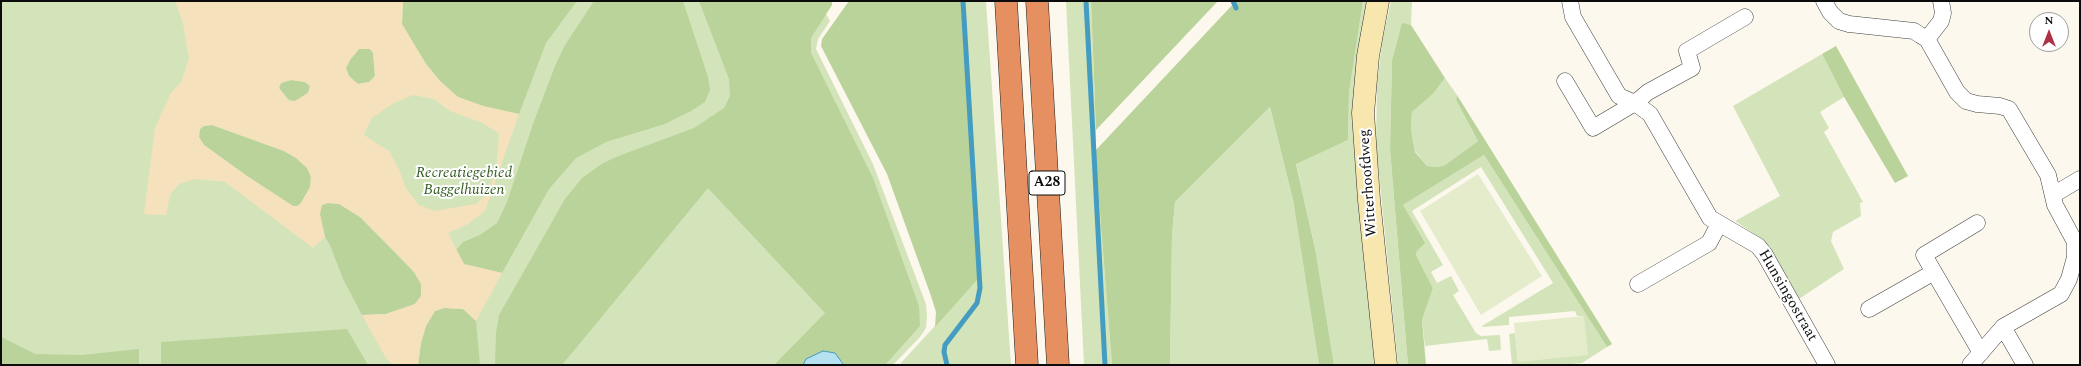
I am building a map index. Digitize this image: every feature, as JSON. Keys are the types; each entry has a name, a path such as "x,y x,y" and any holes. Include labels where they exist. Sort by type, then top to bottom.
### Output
{"highway":[{"name":"A28","path":"1006,1 1027,365"},
{"name":"A28","path":"1037,1 1058,365"}],"street":[{"name":"Witterhoofdweg","path":"1378,1 1368,56 1363,113 1369,200 1386,365"},
{"name":"Hunsingostraat","path":"1570,1 1573,17 1619,96 1635,103 1650,114 1710,218 1758,246 1826,365"},
{"path":"1824,1 1830,12 1839,21 1849,24 1914,31 1927,39 1957,92 1966,101 1977,104 2000,106 2009,109 2048,175 2055,205 2075,242 2078,257 2061,294 2003,327 1970,365"},
{"path":"1927,39 1940,22 1943,13 1941,1"},
{"path":"1565,81 1593,128 1635,103 1648,92 1692,68 1687,51 1745,17"},
{"path":"2053,195 2080,179"},
{"path":"1977,223 1924,255 1981,353"},
{"path":"1638,284 1709,243 1719,224"},
{"path":"1869,309 1934,272"},
{"path":"2003,327 2025,365"}],"green space":[{"name":"Recreatiegebied Baggelhuizen","path":"1,1 819,1 830,21 818,39 816,49 873,164 926,304 926,328 920,337 893,365 1,365"},
{"path":"403,1 577,1 546,43 519,114 483,106 458,97 441,82 426,64 402,24"},
{"path":"594,1 683,1 708,77 710,90 705,102 665,124 606,142 576,158 549,189 502,273 464,264 456,250 463,242 480,235 497,223 507,202 533,124 555,66 565,45"},
{"path":"699,1 832,1 832,5 811,38 811,53 873,178 919,306 920,326 885,365 844,365 843,361 806,359 803,365 774,365 825,313 708,188 562,365 495,365 496,333 499,315 565,199 582,178 603,163 694,128 724,108 730,96 729,79"},
{"path":"849,1 961,1 979,278 935,327 936,312 931,296 887,174 821,46 822,39"},
{"path":"961,1 986,1 1011,365 899,365 979,278"},
{"path":"1066,1 1091,1 1096,130 1095,151 1112,365 1084,365"},
{"path":"1091,1 1218,1 1096,130"},
{"path":"1236,1 1363,1 1349,93 1348,140 1296,164 1316,253 1334,365 1319,365 1293,200 1270,107 1175,202 1172,235 1170,365 1112,365 1095,151"},
{"path":"1363,1 1370,1 1377,365 1334,365 1316,253 1296,163 1348,140 1349,93"},
{"path":"1391,1 1412,1 1411,25 1402,24 1392,60 1390,149 1408,365 1398,365 1376,144 1377,86 1382,43"},
{"path":"1402,23 1411,25 1445,78 1433,94 1412,112 1411,130 1415,152 1427,166 1437,167 1445,165 1478,141 1456,100 1457,95 1612,344 1607,347 1484,155 1403,205 1425,243 1417,251 1416,255 1433,288 1422,320 1426,365 1408,365 1390,149 1392,60"},
{"path":"1836,46 1908,176 1895,183 1844,97 1822,54"},
{"path":"359,49 370,49 373,53 375,76 369,82 358,84 349,76 346,68 350,60"},
{"path":"1822,54 1844,97 1820,112 1829,128 1824,132 1863,202 1860,203 1861,216 1833,232 1831,241 1844,269 1799,299 1762,239 1735,221 1780,196 1733,106"},
{"path":"1445,78 1457,95 1456,100 1478,141 1445,165 1437,167 1427,166 1415,151 1411,130 1412,112 1433,94"},
{"path":"291,80 305,82 310,86 308,93 295,101 290,101 279,88 281,83"},
{"path":"1270,107 1293,200 1319,365 1170,365 1172,235 1175,202"},
{"path":"212,125 284,151 296,158 307,168 311,177 310,187 301,203 297,206 293,206 247,176 204,145 199,137 200,129 204,126"},
{"path":"1484,155 1607,347 1582,363 1563,365 1512,365 1509,334 1515,333 1518,362 1584,316 1577,316 1575,311 1509,317 1509,325 1482,326 1553,283 1481,167 1412,211 1443,265 1431,272 1437,283 1451,276 1459,291 1453,295 1476,333 1481,336 1500,335 1501,350 1489,351 1487,339 1425,346 1422,320 1433,288 1416,255 1417,251 1403,205"},
{"path":"1478,174 1542,276 1481,315 1420,211"},
{"path":"328,203 339,204 360,217 414,272 421,284 421,296 415,304 386,314 362,315 343,279 330,245 325,237 319,214 322,205"},
{"path":"444,308 463,309 476,321 480,365 418,365 421,343 426,326 435,311"},
{"path":"1584,316 1588,355 1518,362 1514,323"},
{"path":"347,329 368,365 161,365 161,342"},
{"path":"1,337 35,354 82,355 139,349 139,365 1,365"}],"sand":[{"path":"175,1 403,1 402,24 426,64 441,82 458,97 483,106 519,114 485,211 468,224 448,233 464,264 502,273 476,321 463,309 444,308 435,311 426,326 421,343 418,365 393,365 386,358 362,315 386,314 415,304 421,296 421,284 414,272 360,217 339,204 328,203 322,205 320,214 325,237 313,248 225,182 195,179 179,184 170,195 166,215 144,214 155,128 171,93 181,82 189,59 183,23","holes":["359,49 370,49 373,53 375,76 369,82 358,84 349,76 346,68 350,60","291,80 305,82 310,86 308,93 295,101 288,100 279,88 281,83","413,95 434,99 450,111 483,123 499,134 496,172 486,195 476,204 435,211 419,205 406,188 398,167 389,151 364,134 372,118 392,104","212,125 284,151 296,158 307,168 311,177 310,187 301,203 297,206 293,206 247,176 204,145 199,137 200,129 204,126"]}],"water":[{"path":"823,351 835,353 844,365 803,365 806,359"}],"waterway":[{"path":"947,365 944,352 945,345 977,303 980,288 963,1"},
{"path":"1086,1 1105,365"},
{"path":"1233,1 1236,8"}]}
